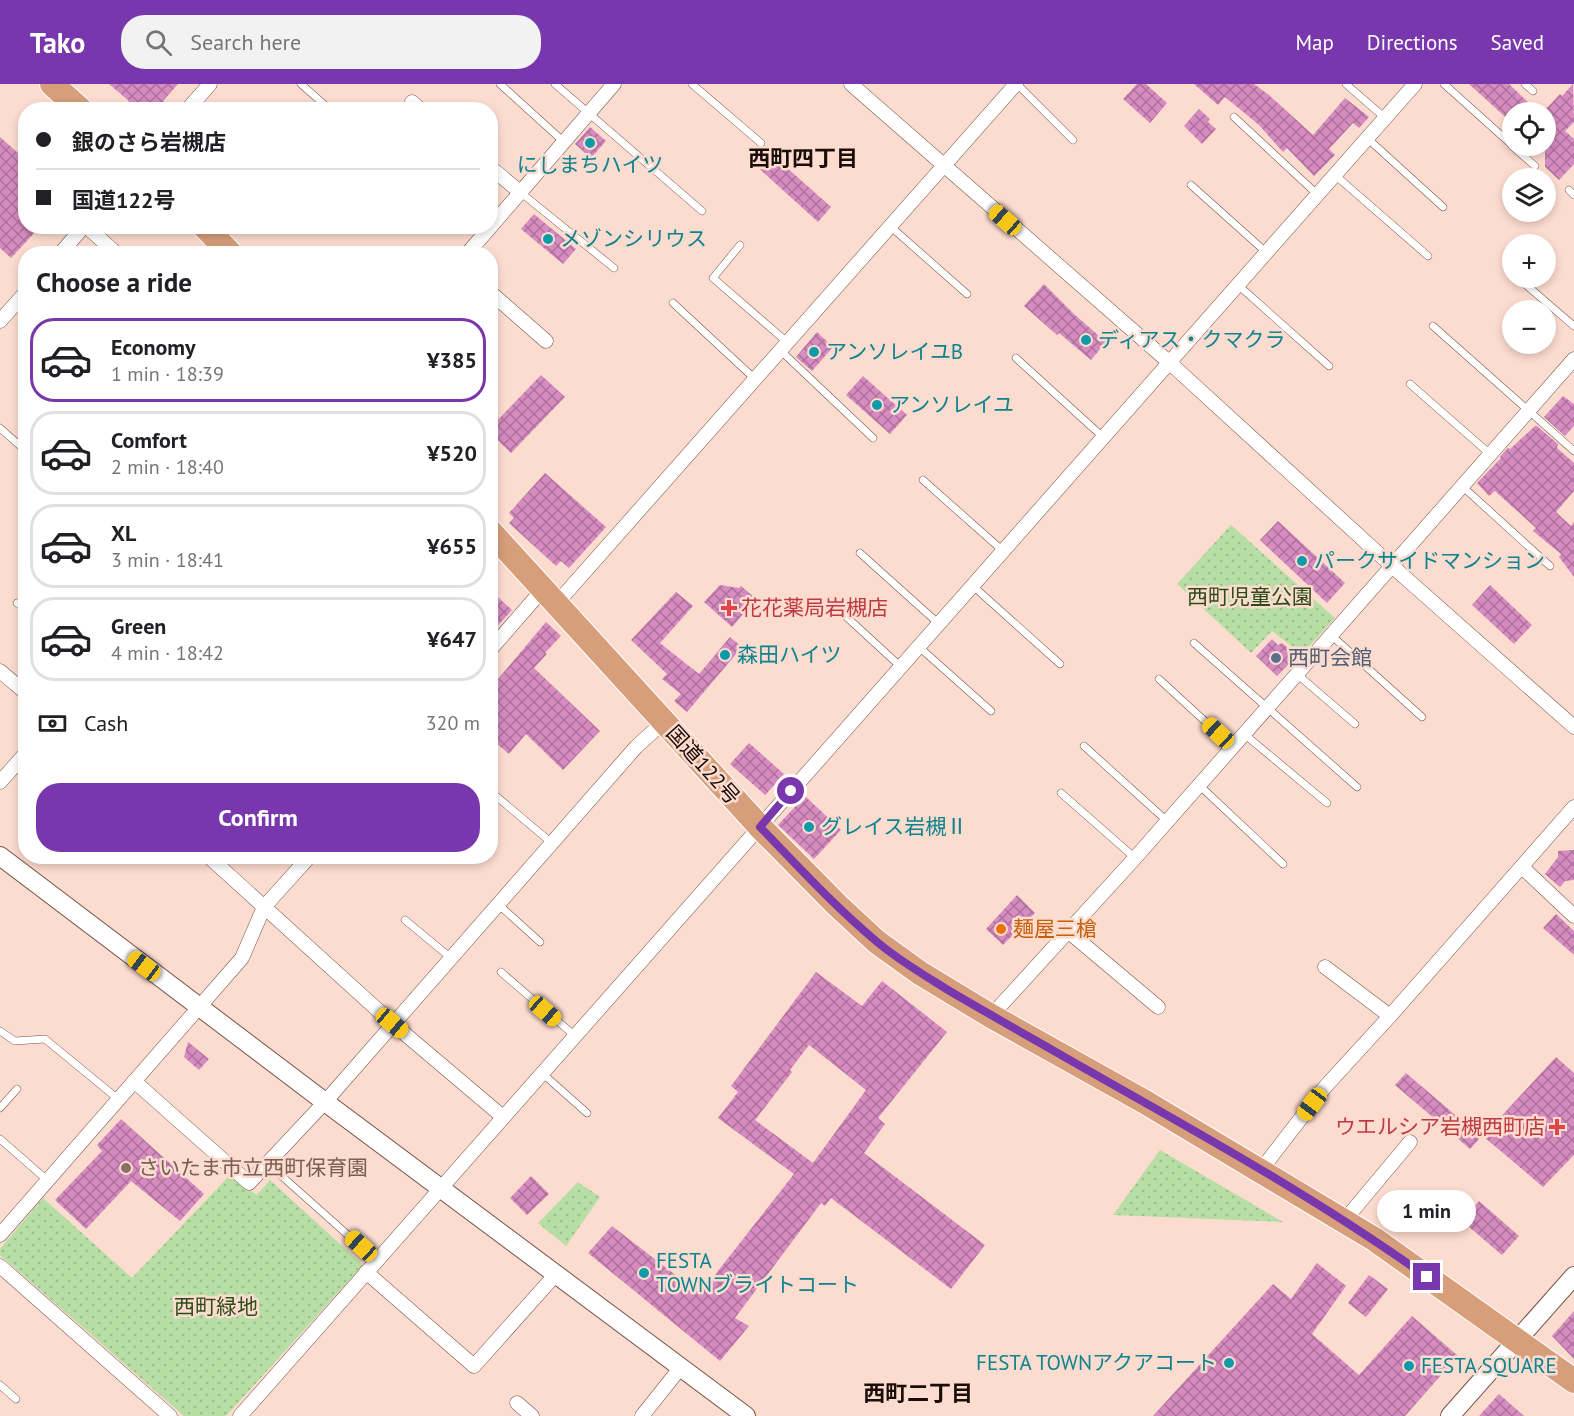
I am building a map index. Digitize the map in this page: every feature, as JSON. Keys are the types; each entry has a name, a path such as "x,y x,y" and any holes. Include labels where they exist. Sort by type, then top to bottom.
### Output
{"highway":[{"path":"52,84 72,102"},
{"path":"212,234 223,246"},
{"name":"国道122号","path":"498,539 760,827 877,942 920,973 991,1016 1261,1170 1374,1239 1574,1381"}],"street":[{"path":"195,102 210,84"},
{"path":"498,216 614,84"},
{"path":"851,84 1170,363 1392,566 1574,727"},
{"path":"498,643 551,595 755,379 1017,84"},
{"path":"240,1416 1415,84"},
{"path":"498,174 520,192"},
{"path":"67,246 78,234"},
{"path":"94,234 108,246"},
{"path":"473,246 483,234"},
{"path":"498,299 546,341"},
{"path":"0,321 18,301"},
{"path":"991,1016 1135,858 1574,359"},
{"path":"0,670 18,686"},
{"path":"134,1081 249,1183 325,1102 636,747 665,723"},
{"path":"0,782 18,762"},
{"path":"1261,1170 1325,1087 1522,867 1569,823 1574,807"},
{"path":"0,856 198,1007 681,1367 741,1415"},
{"path":"217,864 392,1023 503,1117"},
{"path":"0,1235 242,958 264,907 303,864"},
{"path":"1522,867 1574,916"},
{"path":"1069,932 1158,1007"},
{"path":"1325,967 1390,1017"},
{"path":"1344,1221 1410,1142"},
{"path":"0,1266 170,1416"},
{"path":"366,1272 474,1366 555,1274"},
{"path":"1450,1416 1574,1276"},
{"path":"642,1416 681,1367"},
{"path":"517,1403 532,1416"}],"lane":[{"path":"301,84 321,102"},
{"path":"500,84 564,142"},
{"path":"555,84 702,211"},
{"path":"692,84 761,143"},
{"path":"1017,84 1073,140"},
{"path":"1346,84 1385,118"},
{"path":"1444,84 1502,136"},
{"path":"1525,84 1533,91"},
{"path":"1234,117 1318,195"},
{"path":"1367,138 1443,207"},
{"path":"1524,156 1535,166"},
{"path":"1335,175 1428,256"},
{"path":"1191,185 1267,253"},
{"path":"520,192 614,268"},
{"path":"890,226 967,294"},
{"path":"740,244 713,278 784,346 873,438"},
{"path":"1238,285 1329,366"},
{"path":"1530,288 1574,326"},
{"path":"673,303 755,379"},
{"path":"1433,326 1574,451"},
{"path":"1016,358 1104,438"},
{"path":"1410,384 1490,454"},
{"path":"0,428 18,444"},
{"path":"923,480 1004,551"},
{"path":"1462,486 1550,566"},
{"path":"860,553 939,624"},
{"path":"973,586 1060,664"},
{"path":"839,610 901,667"},
{"path":"1331,635 1422,717"},
{"path":"1194,643 1357,787"},
{"path":"919,647 991,711"},
{"path":"1297,674 1355,724"},
{"path":"1160,679 1233,747"},
{"path":"1244,734 1327,803"},
{"path":"1084,746 1167,821"},
{"path":"1199,785 1282,864"},
{"path":"1061,793 1135,858"},
{"path":"498,798 553,844"},
{"path":"499,905 540,942"},
{"path":"405,920 451,958"},
{"path":"501,972 575,1036"},
{"path":"0,1031 15,1041 45,1039 118,1100"},
{"path":"542,1073 587,1113"},
{"path":"0,1108 17,1089"},
{"path":"0,1139 47,1180"},
{"path":"267,1163 376,1260"},
{"path":"0,1385 16,1399"}],"green space":[{"name":"西町児童公園","path":"1231,525 1335,618 1302,654 1272,631 1251,653 1177,584"},
{"path":"1160,1150 1283,1222 1113,1215"},
{"name":"西町緑地","path":"229,1176 257,1195 270,1180 363,1265 226,1416 184,1416 0,1255 0,1249 43,1198 132,1278"},
{"path":"578,1182 600,1197 566,1246 538,1223"}],"building":[{"path":"109,84 178,84 164,102 129,101"},
{"path":"1137,84 1146,84 1167,103 1150,123 1123,99"},
{"path":"1194,84 1254,84 1313,135 1345,98 1369,117 1359,128 1353,123 1329,149 1335,155 1314,176 1287,148 1283,152 1259,125 1225,97 1218,105"},
{"path":"1469,84 1509,84 1528,102 1502,102 1502,114"},
{"path":"1573,84 1574,122 1565,131 1574,139 1574,164 1559,180 1556,177 1556,168 1545,167 1545,156 1556,156 1556,102 1552,102 1560,94 1562,96"},
{"path":"1199,109 1210,119 1208,122 1216,129 1202,144 1184,126"},
{"name":"にしまちハイツ","path":"590,127 606,141 591,158 575,144"},
{"path":"0,137 18,153 18,234 34,234 22,246 18,246 18,251 11,258 0,248"},
{"path":"767,150 831,207 818,222 754,164"},
{"name":"メゾンシリウス","path":"534,214 576,249 563,264 521,229"},
{"path":"1044,284 1106,342 1091,360 1059,333 1057,335 1024,306"},
{"name":"アンソレイユB","path":"817,332 833,347 812,371 796,357"},
{"path":"541,375 565,397 511,453 498,441 498,420"},
{"name":"アンソレイユ","path":"863,376 907,415 890,434 846,395"},
{"path":"1563,396 1574,404 1574,426 1565,436 1544,417"},
{"path":"1535,426 1558,444 1557,448 1574,463 1574,491 1556,512 1571,526 1574,522 1574,577 1559,557 1561,554 1533,531 1536,528 1495,491 1489,496 1477,483 1508,448 1510,449"},
{"path":"545,473 606,527 569,568 561,561 556,566 509,523 514,518 509,513"},
{"name":"パークサイドマンション","path":"1278,521 1345,583 1327,603 1260,540"},
{"path":"720,585 739,588 741,586 756,599 732,627 704,602"},
{"path":"1490,585 1532,625 1514,644 1472,605"},
{"path":"676,592 693,606 660,643 699,674 730,637 742,647 687,712 674,701 681,694 662,679 667,674 631,640"},
{"path":"498,597 512,610 498,625"},
{"path":"546,622 561,636 534,668 600,731 563,770 526,734 509,754 498,745 498,679"},
{"path":"1272,639 1278,645 1282,643 1297,656 1277,676 1256,656"},
{"path":"749,743 784,774 765,795 730,764"},
{"name":"グレイス岩槻Ⅱ","path":"805,796 841,830 814,859 778,825"},
{"path":"1574,850 1574,880 1565,881 1560,887 1545,874 1558,857 1558,851"},
{"path":"1017,895 1035,913 1003,945 986,929"},
{"path":"1556,914 1574,931 1574,955 1543,928"},
{"path":"816,972 862,1006 882,981 947,1032 878,1118 885,1124 864,1153 985,1245 951,1289 831,1198 825,1206 821,1203 735,1318 749,1326 720,1361 588,1253 612,1226 700,1294 794,1174 718,1118 738,1092 731,1086","holes":["809,1045 866,1090 813,1163 755,1120 792,1072 790,1070"]},
{"path":"188,1042 209,1059 199,1070 184,1057"},
{"path":"1556,1057 1574,1073 1574,1155 1543,1187 1483,1136"},
{"path":"1406,1073 1481,1137 1470,1149 1395,1085"},
{"path":"121,1119 204,1194 180,1221 131,1181 86,1229 55,1200 102,1151 97,1145"},
{"path":"531,1176 549,1194 527,1215 510,1198"},
{"path":"1479,1201 1519,1236 1502,1255 1462,1221"},
{"path":"1317,1263 1346,1286 1312,1334 1359,1375 1412,1316 1458,1356 1405,1416 1153,1416 1273,1284 1291,1299"},
{"path":"1369,1275 1388,1289 1366,1317 1348,1303"},
{"path":"1574,1311 1574,1359 1552,1336"},
{"path":"1499,1394 1524,1416 1479,1416"}],"place":[{"name":"にしまちハイツ","path":"590,143"},
{"name":"メゾンシリウス","path":"548,239"},
{"name":"ディアス・クマクラ","path":"1086,340"},
{"name":"アンソレイユB","path":"814,352"},
{"name":"アンソレイユ","path":"877,405"},
{"name":"パークサイドマンション","path":"1302,561"},
{"name":"花花薬局岩槻店","path":"729,608"},
{"name":"森田ハイツ","path":"725,655"},
{"name":"西町会館","path":"1276,658"},
{"name":"グレイス岩槻Ⅱ","path":"809,827"},
{"name":"麺屋三槍","path":"1001,929"},
{"name":"ウエルシア岩槻西町店","path":"1557,1127"},
{"name":"さいたま市立西町保育園","path":"126,1168"},
{"name":"FESTA TOWNブライトコート","path":"644,1273"},
{"name":"FESTA TOWNアクアコート","path":"1229,1363"},
{"name":"FESTA SQUARE","path":"1409,1366"}],"district":[{"name":"西町四丁目","path":"803,158"},
{"name":"西町二丁目","path":"918,1393"}],"route":[{"path":"791,791 760,827 877,942 920,973 991,1016 1278,1180 1374,1239 1427,1277"}]}
